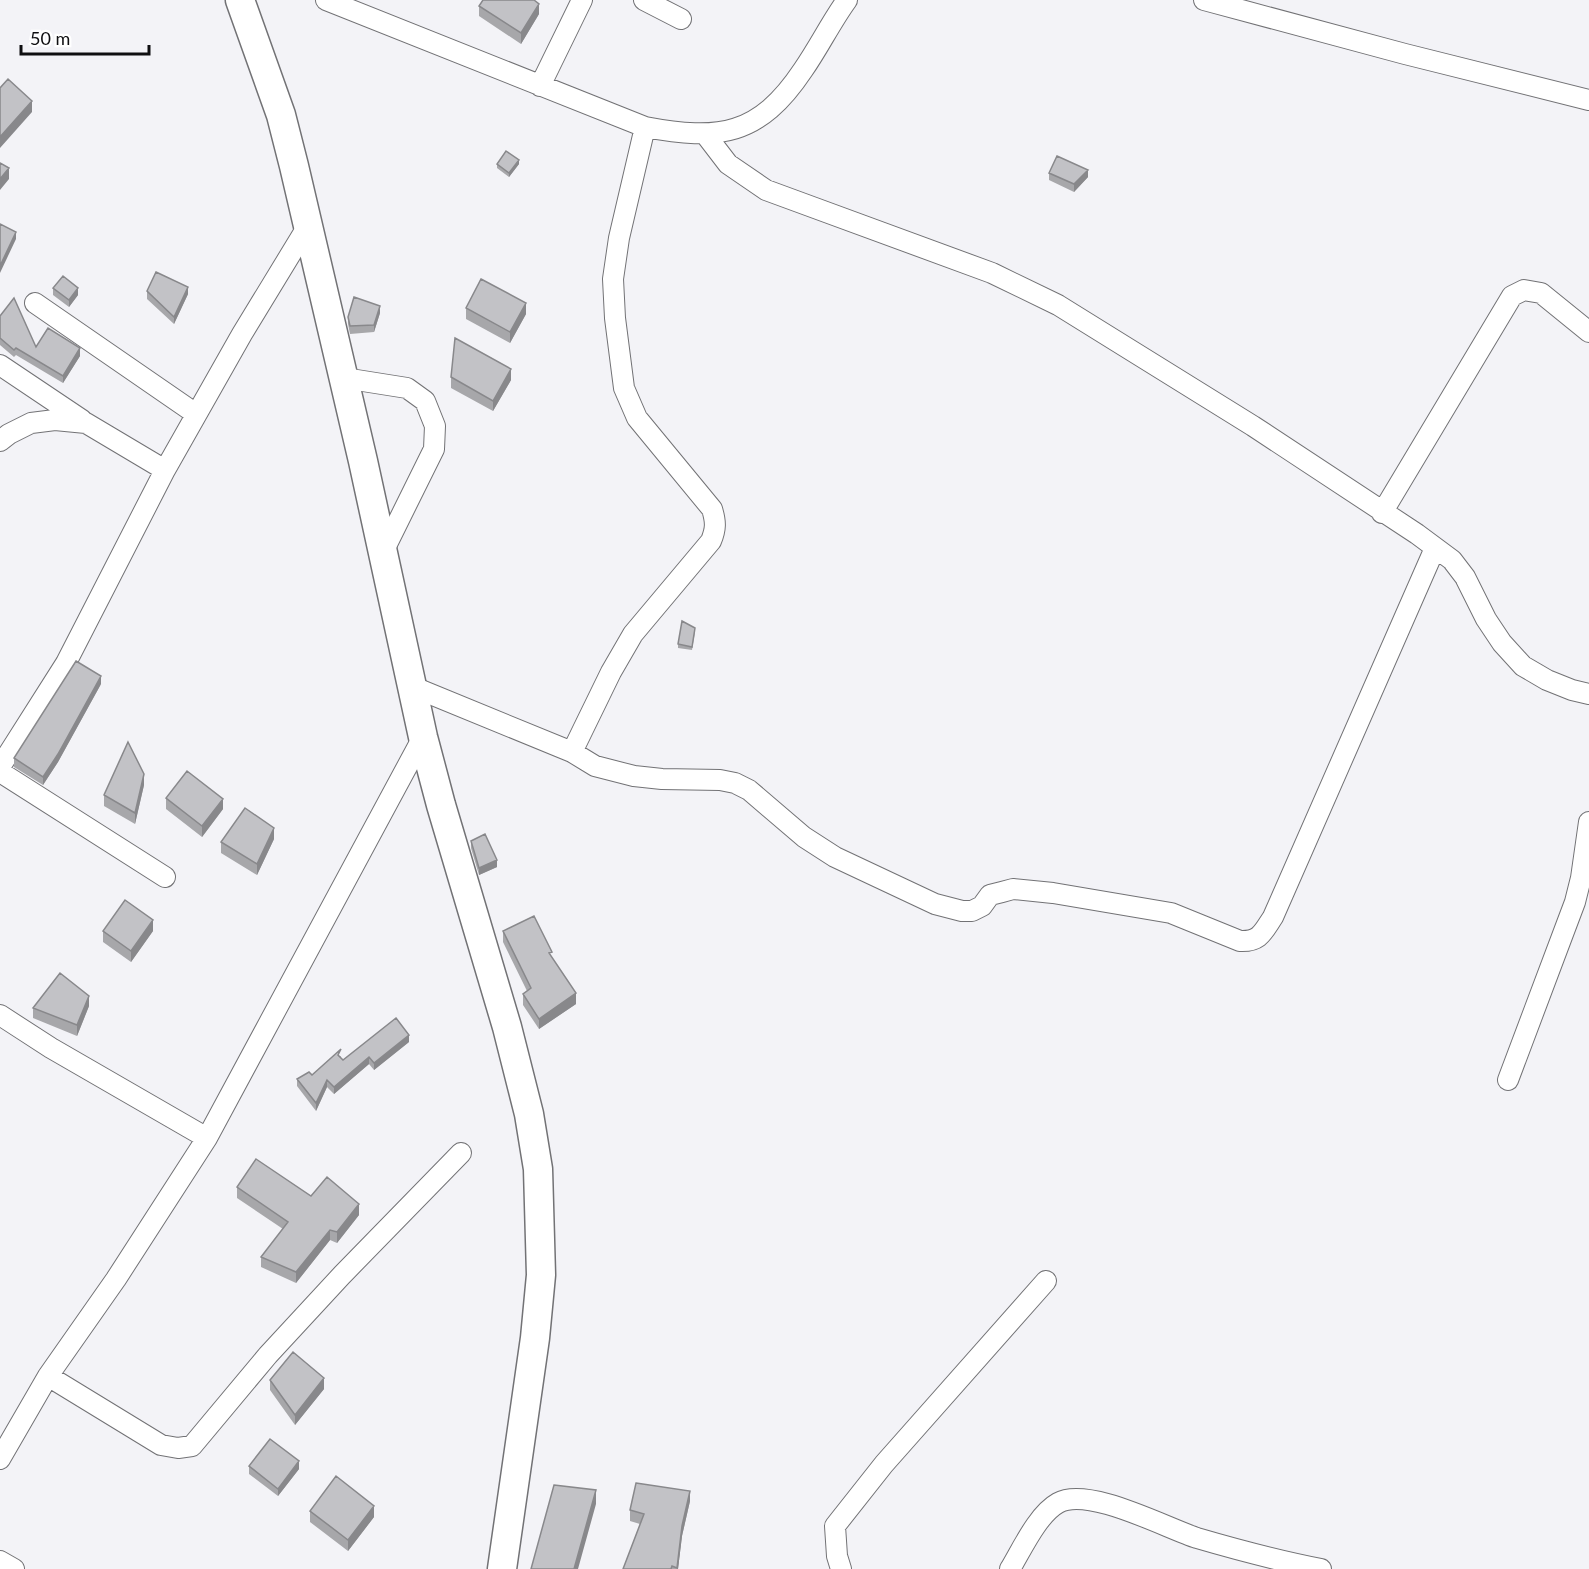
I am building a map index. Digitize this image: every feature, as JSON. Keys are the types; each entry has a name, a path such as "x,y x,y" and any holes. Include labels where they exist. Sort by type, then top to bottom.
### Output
{"main road":[{"path":"240,0 281,115 309,224 423,737 507,1028 529,1114 538,1169 541,1275 535,1338 502,1569"}],"street":[{"path":"326,0 645,127 682,134 705,135 728,132 747,124 764,114 786,95 847,0"},
{"path":"540,86 582,0"},
{"path":"644,0 681,19"},
{"path":"1204,0 1589,100"},
{"path":"572,752 633,633 711,541 715,530 716,520 712,509 637,418 624,388 615,318 613,279 619,238 645,127"},
{"path":"705,135 728,164 766,190 992,273 1058,305 1253,426 1417,534 1452,560 1465,577 1486,619 1502,643 1523,666 1547,680 1589,694"},
{"path":"0,767 66,663 165,470 242,334 309,224"},
{"path":"1382,513 1512,296 1524,290 1541,293 1589,332"},
{"path":"35,303 196,414"},
{"path":"0,365 86,423 165,470"},
{"path":"344,378 407,388 425,401 435,426 434,449 382,552"},
{"path":"0,441 31,423 55,420 86,423"},
{"path":"411,686 572,752 594,766 634,777 720,780 735,783 749,790 804,837 835,857 935,904 972,911 982,906 990,896 1013,889 1053,893 1171,913 1240,941 1252,941 1262,934 1273,917 1435,548"},
{"path":"0,1459 48,1376 116,1279 207,1138 423,737"},
{"path":"0,772 165,877"},
{"path":"1508,1080 1575,902 1589,822"},
{"path":"0,1015 51,1048 207,1138"},
{"path":"48,1376 161,1445 178,1448 192,1446 268,1355 461,1153"},
{"path":"841,1569 837,1556 836,1526 884,1464 1046,1281"},
{"path":"1010,1569 1040,1520 1058,1503 1069,1500 1092,1501 1118,1507 1194,1537 1280,1561 1321,1569"},
{"path":"0,1561 15,1569"}],"building":[{"path":"483,0 534,0 539,4 521,33 479,6"},
{"path":"8,79 32,101 0,137 0,88"},
{"path":"506,151 519,160 509,173 497,164"},
{"path":"1057,156 1088,170 1074,184 1049,173"},
{"path":"0,163 9,168 0,179"},
{"path":"0,224 16,232 0,266"},
{"path":"156,272 188,287 174,317 147,291"},
{"path":"63,276 78,288 69,300 53,288"},
{"path":"481,279 526,303 510,332 466,308"},
{"path":"354,297 380,306 374,325 350,326 348,317"},
{"path":"14,298 36,347 48,328 80,348 63,376 16,348 14,350 0,338 0,316"},
{"path":"455,338 511,369 493,401 451,377"},
{"path":"682,621 695,628 692,647 678,644"},
{"path":"76,661 101,676 43,777 14,758"},
{"path":"128,742 144,774 135,813 104,795"},
{"path":"187,771 223,799 202,826 166,798"},
{"path":"245,808 274,828 257,864 221,842"},
{"path":"485,834 497,860 479,868 471,841"},
{"path":"125,900 153,920 131,951 103,931"},
{"path":"534,916 552,952 549,953 576,993 539,1019 523,994 531,988 503,931"},
{"path":"60,973 89,996 77,1025 33,1008"},
{"path":"396,1018 409,1035 374,1063 369,1057 334,1087 327,1080 316,1103 297,1079 309,1072 312,1075 341,1049 338,1055 343,1060"},
{"path":"256,1159 311,1196 327,1177 359,1204 337,1232 330,1230 296,1272 261,1257 288,1222 237,1187"},
{"path":"293,1352 324,1378 295,1415 270,1380"},
{"path":"270,1439 299,1461 278,1489 249,1466"},
{"path":"336,1476 374,1506 348,1540 310,1511"},
{"path":"636,1483 690,1491 682,1526 677,1568 672,1566 671,1569 623,1569 644,1514 630,1510"},
{"path":"554,1485 596,1490 574,1569 531,1569"}]}
